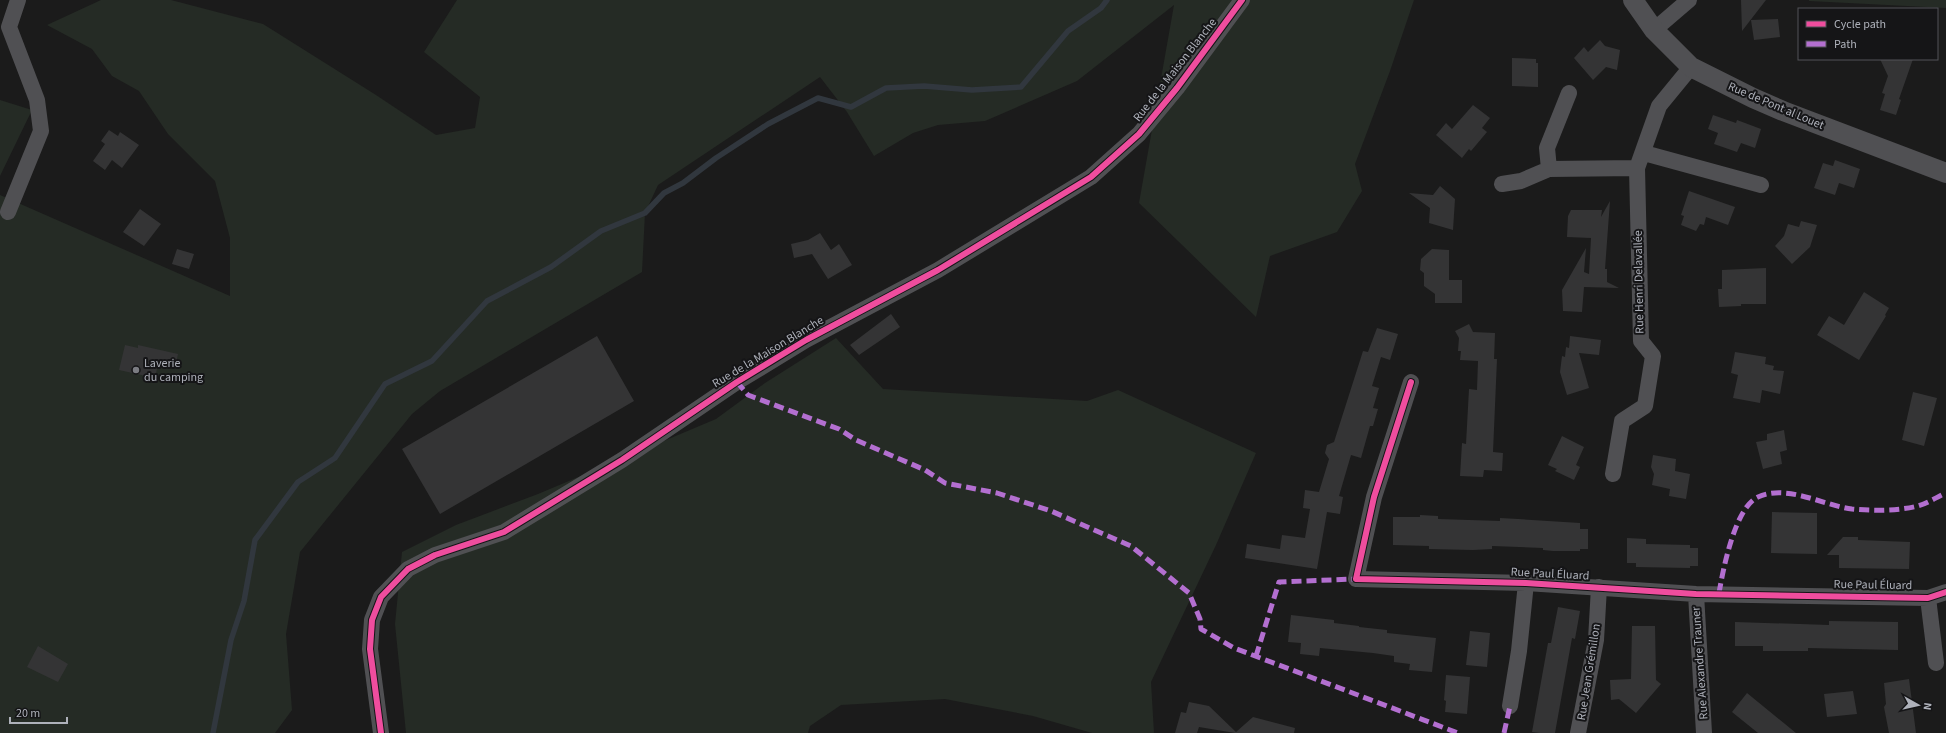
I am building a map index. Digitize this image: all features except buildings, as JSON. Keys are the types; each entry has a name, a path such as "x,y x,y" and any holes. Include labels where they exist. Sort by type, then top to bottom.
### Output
{"street":[{"path":"8,212 41,131 37,100 9,27 18,0"},
{"name":"Rue de la Maison Blanche","path":"381,733 370,649 372,620 381,597 408,569 436,555 504,532 622,460 737,382 806,340 938,270 1091,177 1138,134 1177,88 1242,0"},
{"name":"Rue de Pont al Louet","path":"1633,0 1654,30 1691,67 1753,98 1783,111 1946,173"},
{"path":"1654,30 1688,0"},
{"name":"Rue Henri Delavallée","path":"1613,474 1622,421 1645,406 1653,356 1641,341 1637,168 1644,153 1659,106 1691,67"},
{"path":"1549,168 1547,148 1569,93"},
{"path":"1644,153 1761,185"},
{"path":"1502,184 1522,182 1549,168 1637,168"},
{"name":"Rue Paul Éluard","path":"1411,382 1374,497 1356,579 1526,583 1696,594 1928,598 1946,592"},
{"name":"Rue Paul Éluard","path":"1510,706 1519,651 1526,583"},
{"name":"Rue Jean Grémillon","path":"1578,733 1596,640 1599,587"},
{"name":"Rue Alexandre Trauner","path":"1696,594 1708,731"},
{"path":"1928,598 1936,663"}],"shaded area":[{"path":"101,0 171,0 263,24 376,95 436,135 475,128 480,97 424,52 457,0 1414,0 1390,71 1355,164 1362,191 1337,232 1270,256 1256,317 1139,203 1174,5 1077,81 985,121 938,125 913,133 874,156 847,112 820,77 658,185 645,213 642,272 440,391 412,414 300,552 286,634 292,710 275,733 0,733 0,195 230,296 230,238 215,181 168,134 139,91 112,76 92,49 47,25"},
{"path":"1946,0 1946,8 1809,1"},
{"path":"0,100 32,110 0,176"},
{"path":"836,338 883,389 1087,401 1118,390 1256,453 1216,545 1151,682 1154,733 1092,733 1033,716 945,699 841,705 810,726 808,733 406,733 395,624 402,552 456,525 538,494 716,419 765,383"}],"waterway":[{"path":"213,733 231,640 244,601 255,540 298,482 335,458 385,384 432,361 487,301 551,267 601,231 645,213 664,193 683,183 716,158 768,124 818,98 851,107 886,88 924,86 972,90 1021,87 1068,31 1101,8 1107,0"}],"marked path":[{"path":"737,382 748,395 839,429 856,440 925,470 945,483 997,493 1051,511 1131,546 1189,593 1200,619 1201,629 1234,648 1458,733"},
{"path":"1719,593 1731,540 1743,513 1750,503 1758,497 1769,494 1793,494 1852,509 1885,510 1918,506 1946,493"},
{"path":"1256,656 1279,582 1356,579"},
{"path":"1504,733 1510,706"}],"cycle path":[{"path":"381,733 370,649 372,620 381,597 408,569 435,555 504,532 622,460 737,382 806,340 938,270 1091,177 1139,134 1177,88 1242,0"},
{"path":"1411,382 1374,497 1356,579 1526,583 1696,594 1928,598 1946,592"}],"place":[{"name":"Laverie du camping","path":"136,370"}]}
